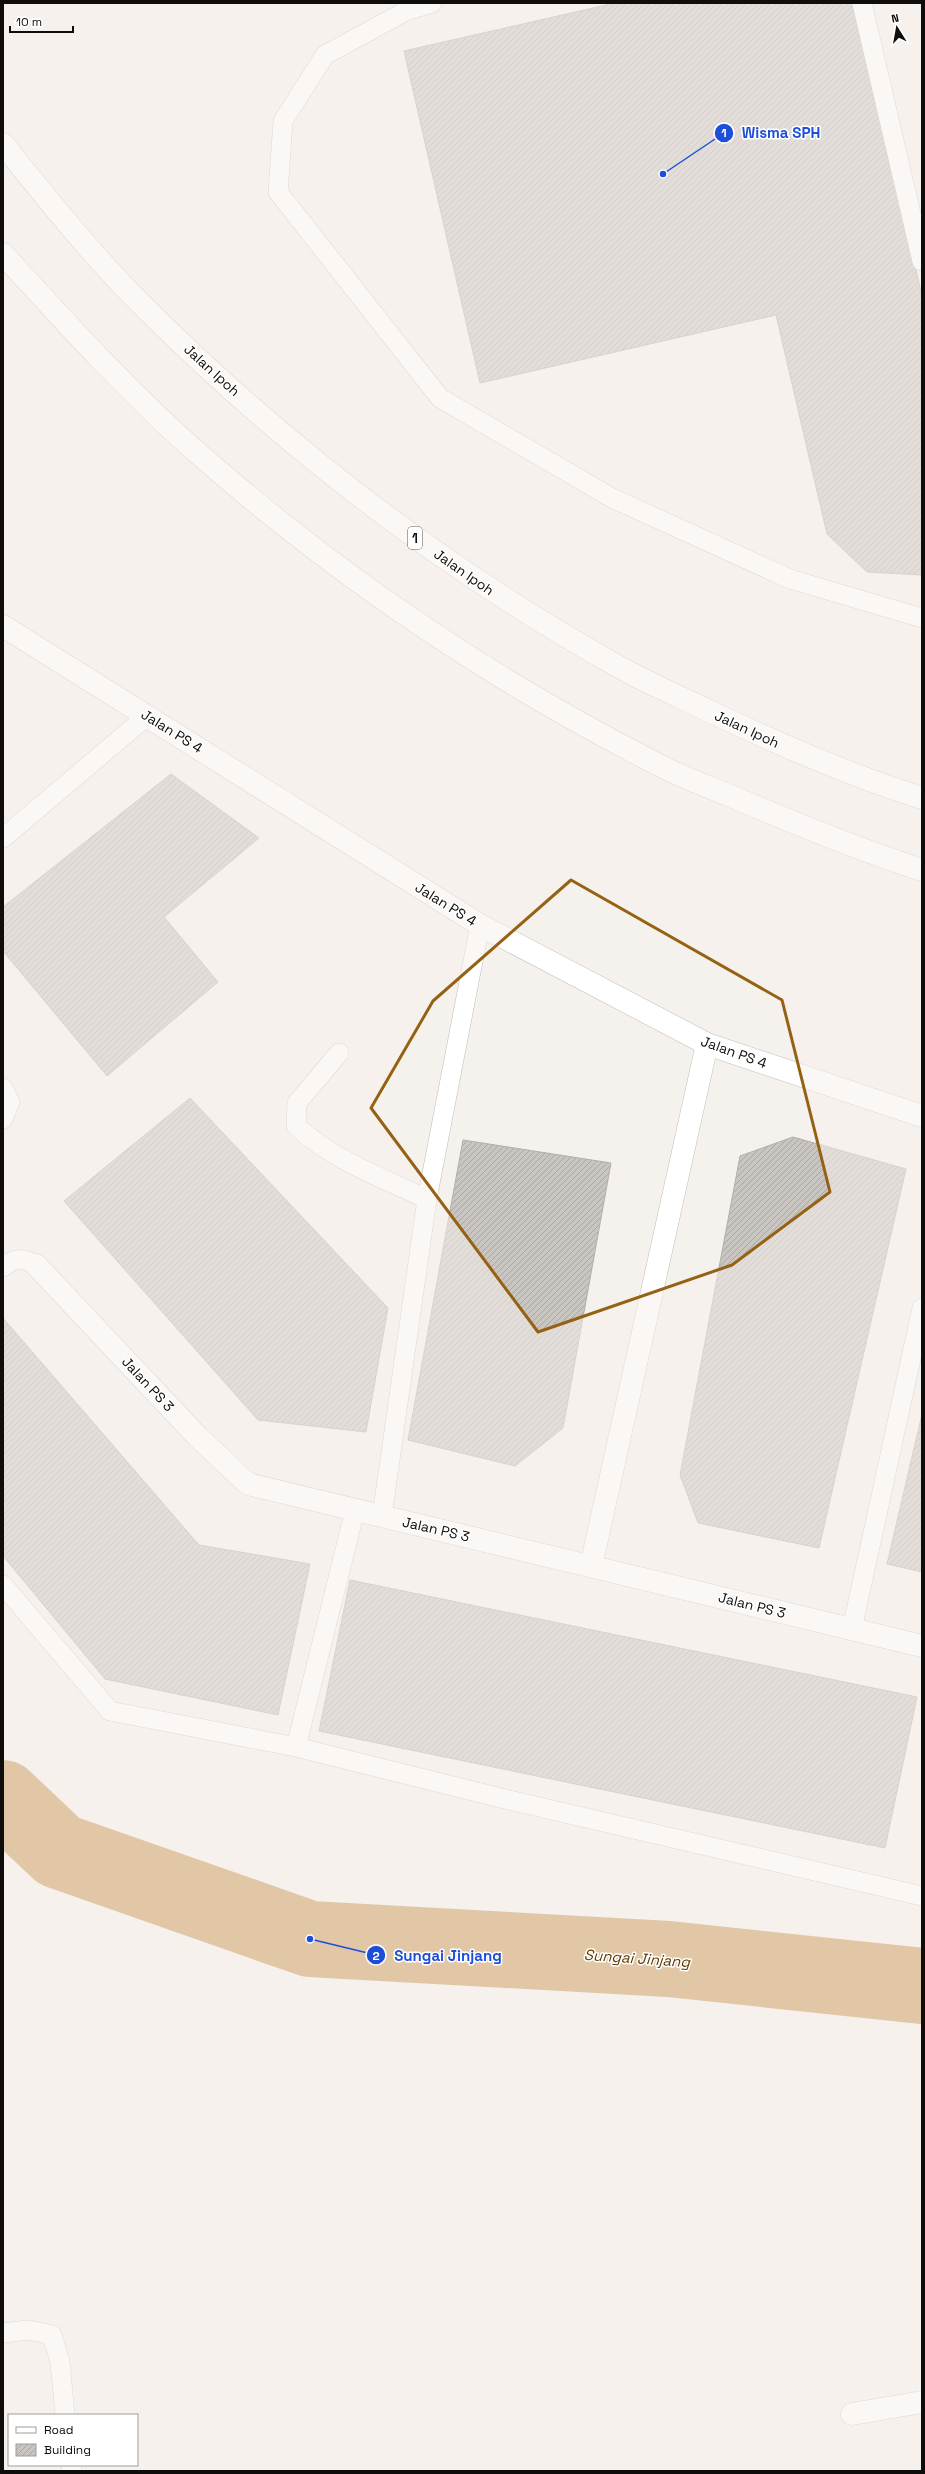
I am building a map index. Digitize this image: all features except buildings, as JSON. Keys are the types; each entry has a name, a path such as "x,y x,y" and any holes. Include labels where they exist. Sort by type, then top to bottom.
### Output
{"main road":[{"name":"Jalan Ipoh","path":"3,144 48,201 145,308 257,411 374,509 496,594 624,670 777,743 922,798"},
{"path":"3,254 94,354 200,455 268,512 398,611 462,652 663,767 823,836 922,870"},
{"name":"Jalan PS 4","path":"3,626 480,925 707,1044 922,1116"},
{"path":"591,1566 707,1044"},
{"name":"Jalan PS 3","path":"36,1265 197,1436 248,1484 922,1646"},
{"path":"852,2414 922,2402"}],"lane":[{"path":"432,3 406,11 325,55 283,121 278,192 440,398 612,498 783,576 922,618"},
{"path":"862,3 922,261"},
{"path":"3,838 147,716"},
{"path":"382,1516 427,1199 480,925"},
{"path":"339,1053 297,1103 296,1126 316,1144 371,1173 427,1199"},
{"path":"3,1088 10,1102 3,1119"},
{"path":"3,1267 12,1259 25,1259 36,1265"},
{"path":"852,1629 922,1308"},
{"path":"296,1747 355,1510"},
{"path":"3,1585 110,1711 296,1747 505,1799 922,1896"},
{"path":"3,2333 29,2330 52,2335 60,2362 65,2414"}],"highlighted area":[{"path":"571,880 782,1000 830,1192 732,1265 538,1332 371,1108 433,1001"}],"waterway":[{"name":"Sungai Jinjang","path":"3,1798 59,1851 310,1939 669,1959 922,1986"}],"place":[{"name":"Wisma SPH","path":"663,174"},
{"name":"Sungai Jinjang","path":"310,1939"}]}
